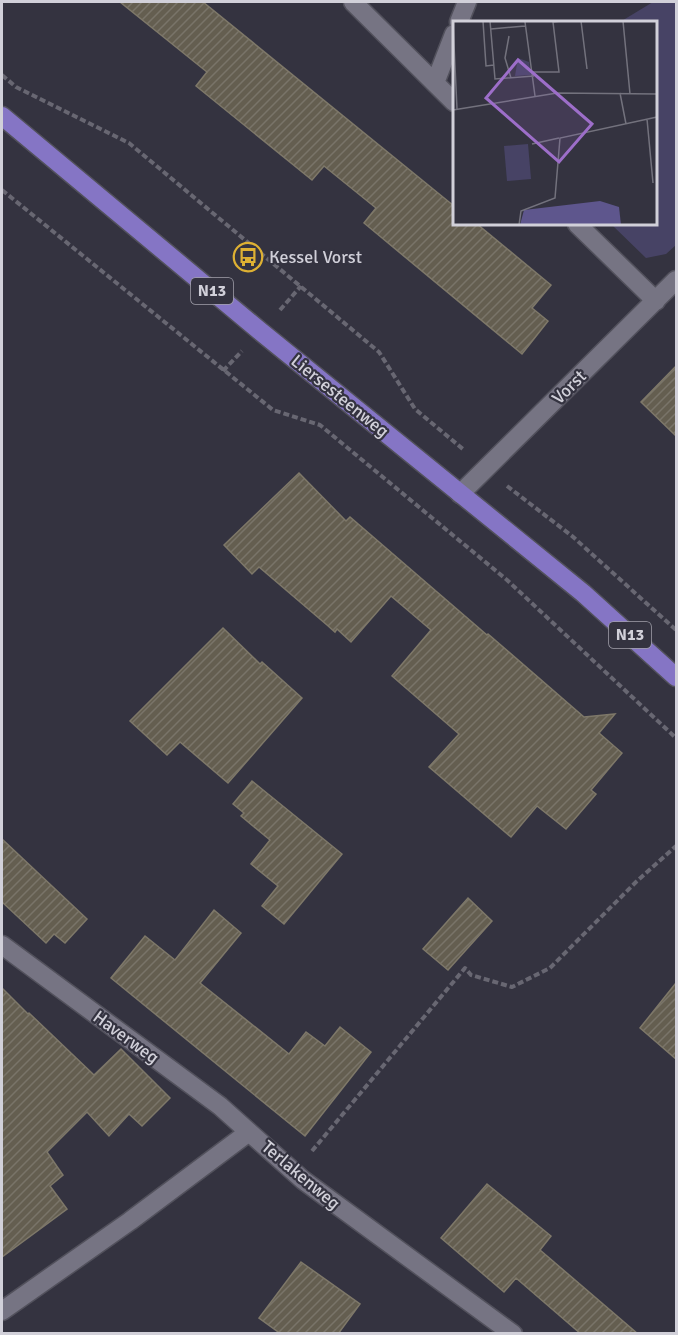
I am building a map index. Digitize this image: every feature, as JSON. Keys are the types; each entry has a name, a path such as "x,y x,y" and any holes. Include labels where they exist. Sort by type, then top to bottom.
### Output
{"main road":[{"name":"Liersesteenweg","path":"2,116 460,494 583,592 676,677"}],"street":[{"path":"353,2 453,101"},
{"path":"459,21 467,2"},
{"path":"435,83 453,37"},
{"path":"578,225 656,301"},
{"name":"Vorst","path":"460,494 676,280"},
{"name":"Haverweg","path":"2,945 211,1099 249,1132"},
{"name":"Terlakenweg","path":"2,1311 130,1221 249,1132 303,1180 513,1334"}],"path":[{"path":"2,75 16,87 129,143 379,352 415,409 486,469 572,536 676,630"},
{"path":"2,190 273,410 320,425 507,580 676,738"},
{"path":"294,1172 465,968 471,975 512,987 550,968 636,882 676,846"}],"shaded area":[{"path":"653,2 676,2 676,245 666,254 646,258 612,225 657,225 657,21 622,21"}],"building":[{"path":"120,2 203,2 453,205 453,225 478,225 551,285 532,308 548,321 522,354 364,223 376,208 324,166 312,180 196,86 207,72"},
{"path":"676,366 676,436 641,402"},
{"path":"299,473 346,521 350,517 584,717 615,714 599,733 622,753 591,790 596,794 566,829 537,806 511,837 429,767 459,734 392,676 431,630 391,596 351,642 337,629 335,632 259,567 252,574 224,545"},
{"path":"223,628 260,664 262,662 302,698 228,783 180,742 167,755 130,721"},
{"path":"252,781 342,854 284,924 262,906 278,886 251,864 270,840 241,816 244,813 233,804"},
{"path":"2,839 87,919 65,943 54,934 46,943 2,902"},
{"path":"468,898 492,921 448,970 423,949"},
{"path":"214,910 241,933 200,983 289,1054 306,1032 325,1046 340,1027 371,1052 305,1136 111,978 145,936 175,960"},
{"path":"676,983 676,1059 640,1028"},
{"path":"2,988 94,1075 121,1049 170,1098 142,1126 129,1114 109,1136 87,1112 47,1152 63,1175 50,1186 67,1209 2,1257"},
{"path":"487,1184 551,1236 540,1250 638,1334 581,1334 516,1278 504,1292 441,1238"},
{"path":"301,1262 360,1304 338,1334 281,1334 259,1318"}],"place":[{"name":"Kessel Vorst","path":"248,257"}]}
